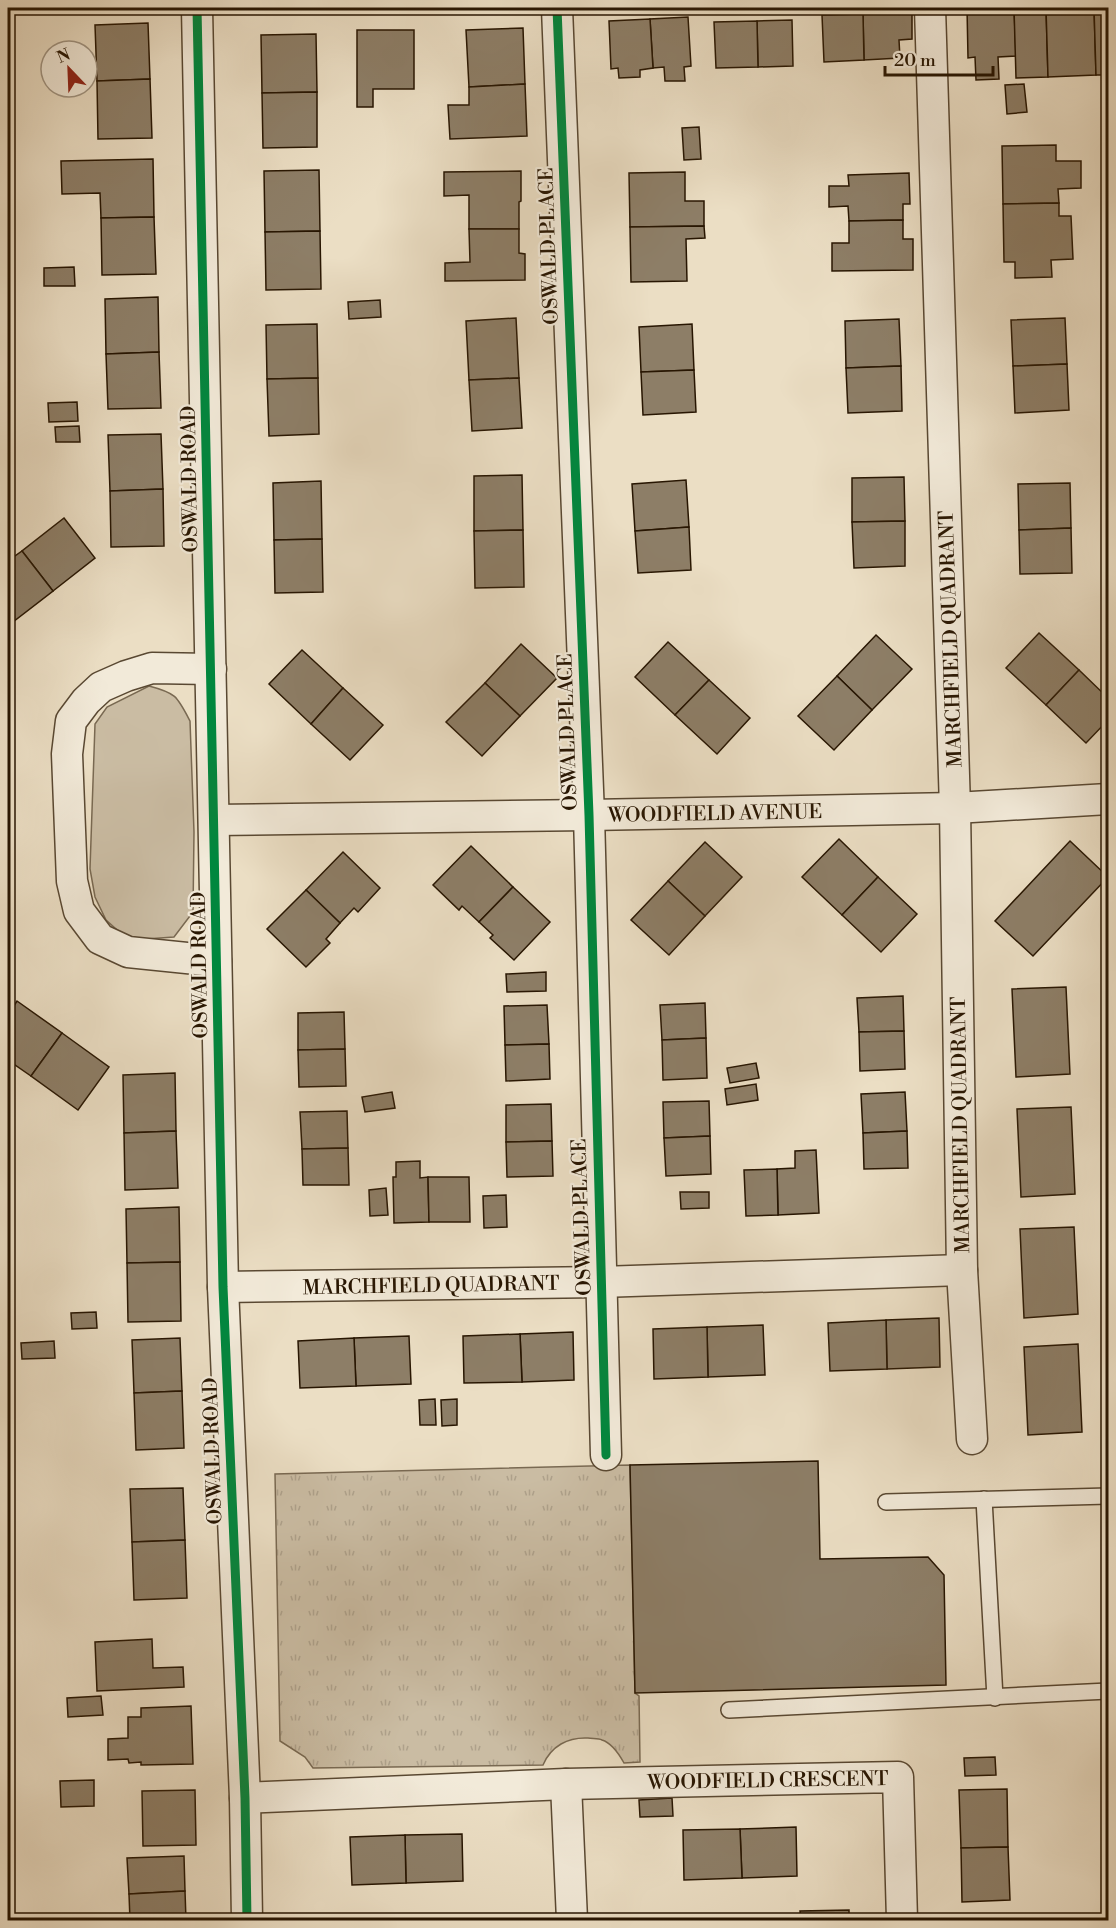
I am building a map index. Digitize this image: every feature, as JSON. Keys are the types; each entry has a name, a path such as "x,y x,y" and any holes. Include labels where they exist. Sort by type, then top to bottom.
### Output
{"street":[{"name":"OSWALD ROAD","path":"197,8 223,1287 245,1798 247,1920"},
{"name":"OSWALD PLACE","path":"557,8 589,815 606,1455"},
{"name":"MARCHFIELD QUADRANT","path":"930,8 955,808 962,1270 972,1439"},
{"name":"OSWALD ROAD","path":"211,669 152,668 101,687 86,701 71,721 67,754 72,881 79,911 100,939 128,952 216,962"},
{"name":"WOODFIELD AVENUE","path":"214,820 955,808 1108,799"},
{"name":"MARCHFIELD QUADRANT","path":"223,1287 601,1282 962,1270"},
{"name":"WOODFIELD CRESCENT","path":"245,1798 566,1784 898,1777 902,1920"},
{"path":"566,1784 572,1920"}],"lane":[{"path":"886,1502 1108,1496"},
{"path":"984,1499 995,1698"},
{"path":"729,1710 1108,1691"}],"green space":[{"path":"149,686 175,697 190,721 194,832 193,912 174,937 146,939 124,936 106,920 95,897 90,869 95,724 107,707"},
{"path":"630,1465 635,1693 639,1696 640,1762 624,1763 615,1749 606,1741 581,1738 567,1741 555,1748 543,1765 313,1768 305,1757 280,1741 275,1474"}],"building":[{"path":"967,8 1014,8 1016,56 998,57 999,79 976,80 975,57 968,58"},
{"path":"1014,8 1046,8 1048,77 1016,78"},
{"path":"1046,8 1094,8 1096,75 1048,77"},
{"path":"1094,8 1108,8 1108,75 1096,75"},
{"path":"912,12 912,39 899,40 900,58 864,60 863,14"},
{"path":"863,14 864,60 824,62 822,15"},
{"path":"688,17 691,66 684,67 685,81 665,81 664,67 653,68 650,19"},
{"path":"650,19 653,68 640,70 640,77 619,78 618,68 611,69 609,21"},
{"path":"792,20 793,66 758,67 757,21"},
{"path":"757,21 758,67 716,68 714,22"},
{"path":"148,23 150,79 99,81 99,39 96,39 95,25"},
{"path":"523,28 525,84 469,87 466,30"},
{"path":"357,30 414,30 414,89 373,89 373,107 357,107"},
{"path":"316,34 317,92 262,93 261,35"},
{"path":"150,79 152,138 98,139 99,81"},
{"path":"525,84 527,136 450,139 448,105 469,105 469,87"},
{"path":"1024,84 1027,112 1007,114 1005,85"},
{"path":"317,92 317,147 263,148 262,93"},
{"path":"699,127 701,159 684,160 682,128"},
{"path":"1056,145 1056,161 1081,161 1081,188 1058,189 1059,203 1003,204 1002,146"},
{"path":"153,159 154,217 101,218 100,193 62,194 61,161"},
{"path":"319,170 320,231 265,232 264,171"},
{"path":"521,171 519,229 469,229 469,195 444,196 444,172"},
{"path":"685,172 685,201 704,201 704,226 630,227 629,173"},
{"path":"909,173 910,204 903,204 903,220 849,221 848,206 829,207 829,186 849,186 848,175"},
{"path":"1059,203 1059,216 1071,216 1073,259 1051,260 1052,277 1015,278 1015,262 1004,262 1003,204"},
{"path":"154,217 156,274 102,275 101,218"},
{"path":"903,220 903,239 913,239 913,270 832,271 832,243 849,243 849,221"},
{"path":"704,226 705,238 686,239 687,281 631,282 630,227"},
{"path":"469,229 519,229 519,253 525,254 525,280 445,281 445,263 470,262"},
{"path":"320,231 321,289 266,290 265,232"},
{"path":"74,267 75,286 44,286 44,268"},
{"path":"158,297 159,352 106,354 105,299"},
{"path":"380,300 381,317 349,319 348,302"},
{"path":"516,318 519,378 469,380 466,321"},
{"path":"1065,318 1067,364 1013,366 1011,320"},
{"path":"899,319 901,366 846,368 845,321"},
{"path":"317,324 318,378 267,379 266,325"},
{"path":"692,324 694,370 641,372 639,327"},
{"path":"159,352 161,408 108,409 106,354"},
{"path":"1067,364 1069,410 1015,413 1013,366"},
{"path":"901,366 902,411 848,413 846,368"},
{"path":"694,370 696,412 643,415 641,372"},
{"path":"318,378 319,434 269,436 267,379"},
{"path":"519,378 522,428 472,431 469,380"},
{"path":"77,402 78,421 49,422 48,403"},
{"path":"79,426 80,442 56,442 55,427"},
{"path":"161,434 163,489 110,491 108,435"},
{"path":"522,475 523,530 474,531 474,476"},
{"path":"904,477 905,521 852,522 852,478"},
{"path":"686,480 689,527 635,531 632,484"},
{"path":"321,481 322,539 274,540 273,483"},
{"path":"1070,483 1071,528 1019,530 1018,484"},
{"path":"163,489 164,546 111,547 110,491"},
{"path":"64,518 95,558 53,591 22,551"},
{"path":"905,521 905,566 854,568 852,522"},
{"path":"689,527 691,570 638,573 635,531"},
{"path":"1071,528 1072,573 1020,574 1019,530"},
{"path":"523,530 524,587 475,588 474,531"},
{"path":"322,539 323,592 275,593 274,540"},
{"path":"22,551 53,591 9,625 8,561"},
{"path":"1039,633 1079,670 1046,705 1006,668"},
{"path":"876,635 912,669 872,710 837,676"},
{"path":"668,642 709,680 675,715 635,677"},
{"path":"521,644 557,678 520,716 485,683"},
{"path":"302,650 343,688 311,724 269,684"},
{"path":"1079,670 1108,698 1108,720 1086,743 1046,705"},
{"path":"837,676 872,710 834,750 798,716"},
{"path":"709,680 750,718 717,754 675,715"},
{"path":"485,683 520,716 482,756 446,722"},
{"path":"343,688 383,725 350,760 311,724"},
{"path":"839,839 878,877 842,915 802,877"},
{"path":"1070,841 1108,877 1033,956 995,921"},
{"path":"705,842 742,877 705,916 668,881"},
{"path":"471,846 513,887 479,922 462,906 459,910 433,885"},
{"path":"343,852 380,888 358,912 354,908 340,923 306,890"},
{"path":"878,877 917,914 881,952 842,915"},
{"path":"668,881 705,916 669,955 631,920"},
{"path":"513,887 550,922 514,960 490,938 493,935 479,922"},
{"path":"306,890 340,923 326,939 330,943 306,967 267,929"},
{"path":"546,972 546,991 507,992 506,974"},
{"path":"1066,987 1070,1074 1016,1077 1012,989"},
{"path":"903,996 904,1031 859,1032 857,998"},
{"path":"17,1001 62,1033 31,1076 8,1060 8,1015"},
{"path":"705,1003 706,1038 662,1040 660,1005"},
{"path":"547,1005 549,1044 505,1045 504,1006"},
{"path":"344,1012 345,1049 298,1050 298,1013"},
{"path":"904,1031 905,1069 860,1071 859,1032"},
{"path":"62,1033 109,1067 78,1110 31,1076"},
{"path":"706,1038 707,1078 663,1080 662,1040"},
{"path":"549,1044 550,1079 506,1081 505,1045"},
{"path":"345,1049 346,1086 299,1087 298,1050"},
{"path":"756,1063 759,1078 730,1083 727,1068"},
{"path":"175,1073 176,1131 124,1133 123,1075"},
{"path":"756,1084 758,1100 727,1105 725,1089"},
{"path":"392,1092 395,1108 365,1112 362,1097"},
{"path":"905,1092 907,1131 863,1133 861,1094"},
{"path":"709,1101 710,1136 664,1138 663,1102"},
{"path":"551,1104 552,1141 506,1142 506,1105"},
{"path":"1071,1107 1075,1194 1021,1197 1017,1109"},
{"path":"347,1111 348,1148 302,1149 300,1112"},
{"path":"176,1131 178,1188 125,1190 124,1133"},
{"path":"907,1131 908,1168 864,1169 863,1133"},
{"path":"710,1136 711,1174 666,1176 664,1138"},
{"path":"552,1141 553,1176 507,1177 506,1142"},
{"path":"348,1148 349,1185 303,1185 302,1149"},
{"path":"816,1150 819,1213 778,1215 777,1169 795,1168 795,1151"},
{"path":"420,1161 420,1178 428,1177 429,1222 394,1223 393,1177 396,1177 396,1162"},
{"path":"777,1169 778,1215 746,1216 744,1170"},
{"path":"428,1177 469,1177 470,1222 429,1222"},
{"path":"386,1188 388,1215 370,1216 369,1190"},
{"path":"680,1192 709,1192 709,1208 681,1209"},
{"path":"506,1195 507,1227 484,1228 483,1196"},
{"path":"179,1207 180,1262 127,1263 126,1209"},
{"path":"1074,1227 1078,1314 1024,1318 1020,1229"},
{"path":"180,1262 181,1321 128,1322 127,1263"},
{"path":"96,1312 97,1328 72,1329 71,1313"},
{"path":"939,1318 940,1367 887,1369 886,1320"},
{"path":"886,1320 887,1369 830,1371 828,1323"},
{"path":"763,1325 765,1375 708,1377 707,1327"},
{"path":"707,1327 708,1377 654,1379 653,1329"},
{"path":"573,1332 574,1380 522,1382 520,1334"},
{"path":"520,1334 522,1382 464,1383 463,1336"},
{"path":"409,1336 411,1384 356,1386 354,1338"},
{"path":"180,1338 182,1391 134,1393 132,1340"},
{"path":"354,1338 356,1386 300,1388 298,1341"},
{"path":"54,1341 55,1358 22,1359 21,1343"},
{"path":"1078,1344 1082,1432 1028,1435 1024,1347"},
{"path":"182,1391 184,1448 136,1450 134,1393"},
{"path":"435,1399 436,1425 420,1425 419,1400"},
{"path":"457,1399 457,1425 442,1426 441,1400"},
{"path":"818,1461 820,1559 928,1557 944,1575 946,1685 635,1693 630,1465"},
{"path":"183,1488 185,1540 132,1542 130,1489"},
{"path":"185,1540 187,1598 134,1600 132,1542"},
{"path":"152,1639 153,1668 183,1667 184,1687 97,1691 95,1642"},
{"path":"101,1696 103,1715 68,1717 67,1698"},
{"path":"191,1706 193,1764 141,1765 141,1762 129,1763 128,1759 108,1760 108,1739 128,1738 128,1717 141,1717 141,1708"},
{"path":"995,1757 996,1775 965,1776 964,1758"},
{"path":"94,1780 94,1806 61,1807 60,1781"},
{"path":"1007,1789 1008,1847 961,1848 959,1790"},
{"path":"195,1790 196,1845 143,1846 142,1791"},
{"path":"672,1798 673,1816 640,1817 639,1800"},
{"path":"796,1827 797,1876 742,1878 740,1829"},
{"path":"740,1829 742,1878 684,1880 683,1830"},
{"path":"462,1834 463,1881 406,1883 405,1835"},
{"path":"405,1835 406,1883 352,1885 350,1837"},
{"path":"1008,1847 1010,1900 962,1902 961,1848"},
{"path":"184,1856 185,1891 129,1894 127,1858"},
{"path":"185,1891 186,1920 130,1920 129,1894"},
{"path":"849,1910 849,1920 801,1920 800,1911"},
{"path":"636,1915 687,1915 687,1920 636,1920"},
{"path":"527,1919 527,1920 478,1920"}],"cycle path":[{"path":"197,8 223,1287 245,1798 247,1920"},
{"path":"557,8 589,815 606,1455"}]}
